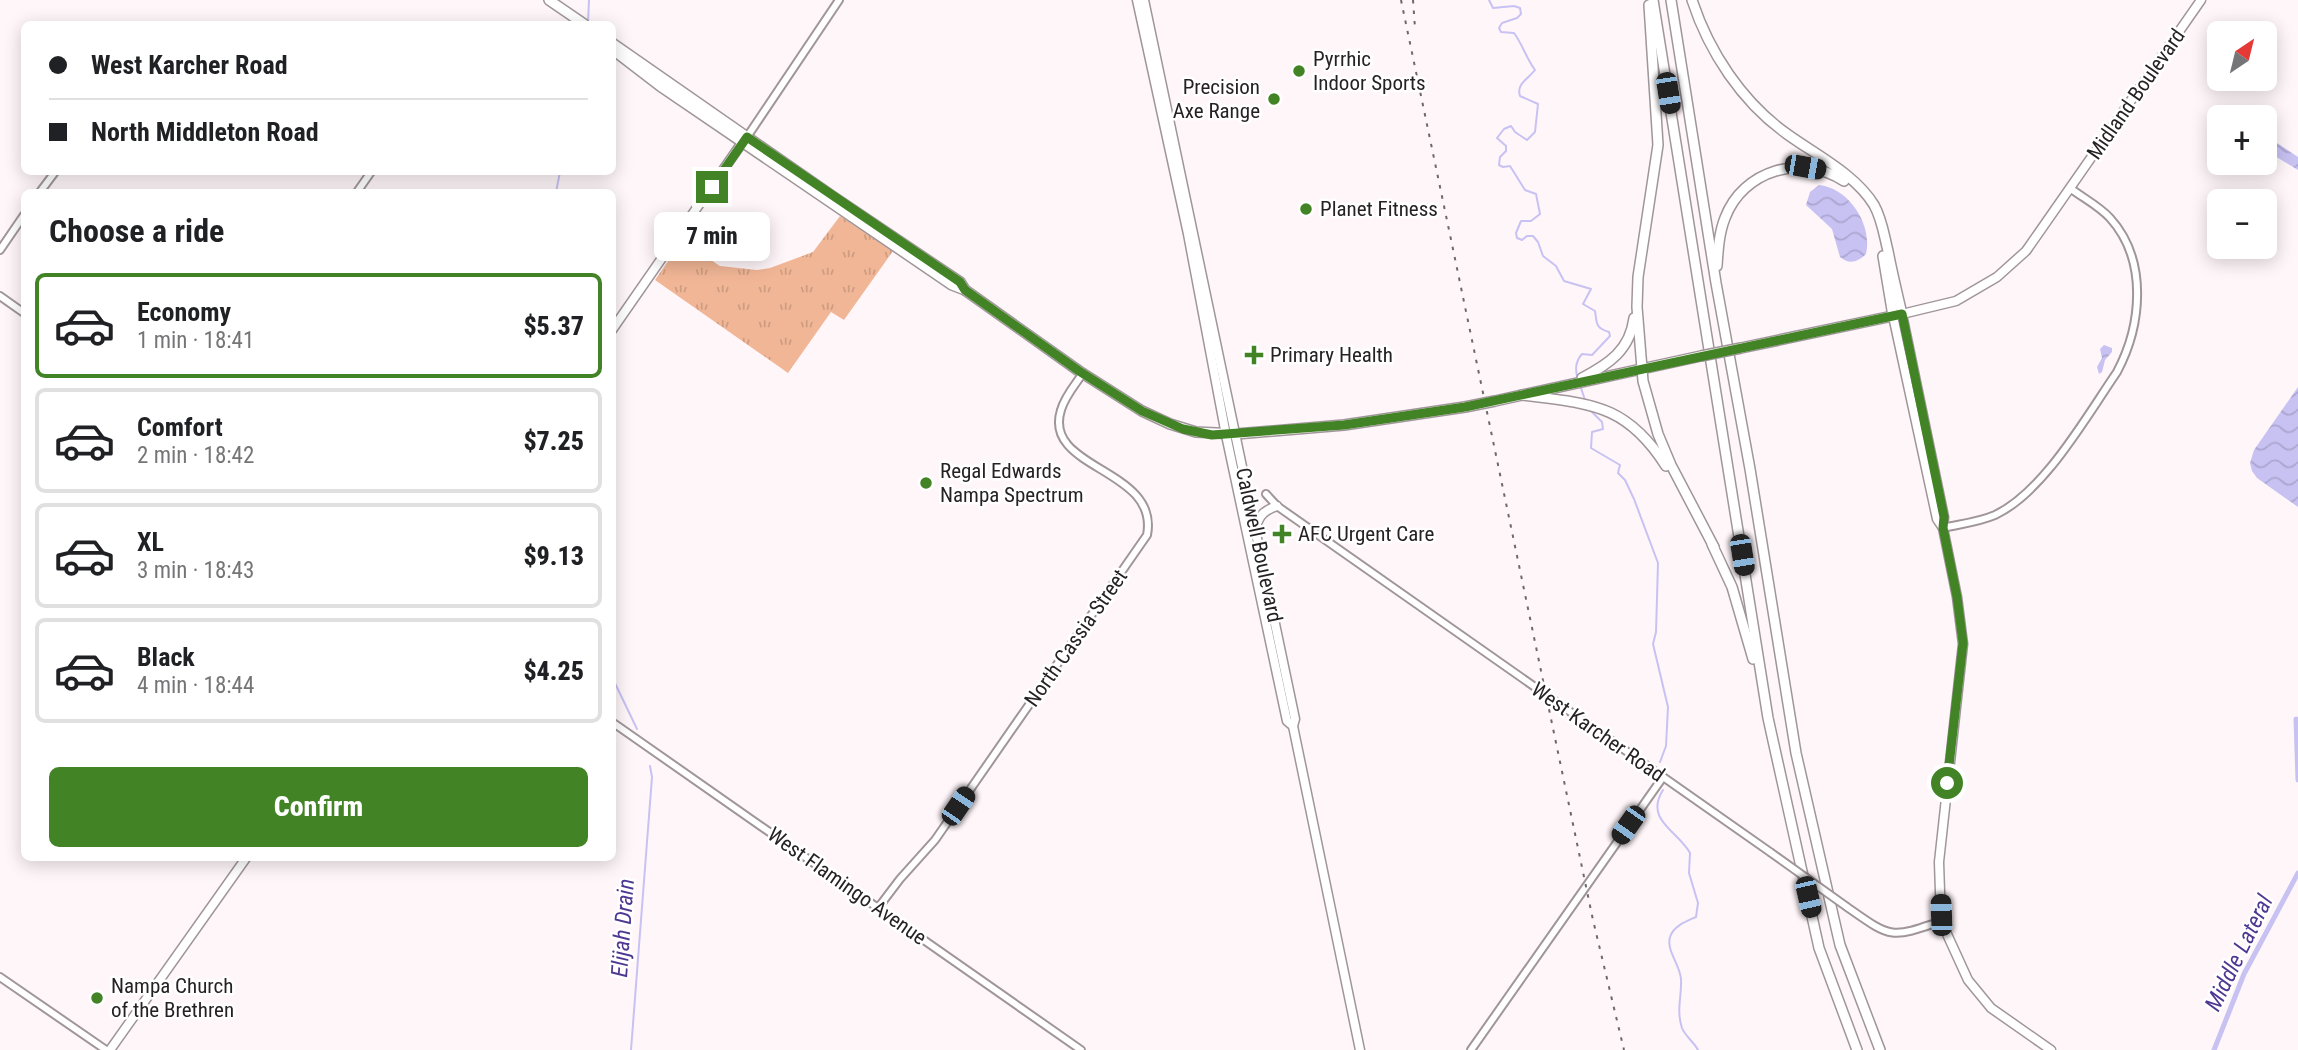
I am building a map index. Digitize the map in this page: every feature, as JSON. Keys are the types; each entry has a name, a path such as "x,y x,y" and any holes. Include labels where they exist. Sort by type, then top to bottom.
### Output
{"highway":[{"path":"549,0 580,21"},
{"path":"1651,0 1658,145 1638,277 1637,307 1643,381 1658,434 1671,465 1732,587 1768,718 1819,948 1857,1050"},
{"path":"1651,0 1768,718"},
{"path":"1671,0 1796,753 1840,945 1880,1050"},
{"path":"1692,0 1729,75 1758,108 1783,131 1856,183 1874,205 1882,222 1898,315"},
{"path":"616,46 947,282 965,290 1083,373 1163,421 1196,432 1231,434 1344,425 1465,407 1898,315"},
{"path":"616,52 660,86 960,282 965,290"},
{"path":"1716,283 1721,231 1730,207 1738,196 1759,178 1773,171 1805,167 1821,170 1852,186 1870,208 1877,225 1898,315"},
{"path":"1571,384 1610,363 1627,344 1634,321 1637,267 1648,220"},
{"path":"1522,395 1590,404 1625,420 1655,448 1714,547"}],"main road":[{"path":"1136,0 1201,283"},
{"path":"1144,0 1201,283"},
{"name":"Midland Boulevard","path":"1898,315 1956,301 1997,277 2026,251 2202,0"},
{"path":"616,324 745,140"},
{"name":"Caldwell Boulevard","path":"1201,283 1287,721 1293,726"},
{"path":"1898,315 1914,411 1937,519 1943,528"},
{"path":"1898,315 1944,517 1943,528 1963,643 1940,862 1941,921 1968,980 1992,1008 2051,1050"},
{"path":"1914,411 1919,416 1925,443 1929,446"},
{"name":"Caldwell Boulevard","path":"1231,434 1255,530 1295,719 1293,726 1360,1050"},
{"path":"1255,530 1258,518 1277,506"},
{"path":"108,1050 244,861"}],"street":[{"path":"745,140 839,0"},
{"path":"1943,528 1995,515 2026,496 2041,480 2117,372 2126,355 2136,314 2138,291 2129,251 2123,235 2107,214 2070,188"},
{"path":"0,250 21,219"},
{"path":"0,296 21,311"},
{"name":"North Cassia Street","path":"878,908 935,840 1147,536 1149,518 1139,497 1074,452 1064,442 1060,433 1060,412 1083,373"},
{"name":"West Karcher Road","path":"1266,494 1277,506 1879,930 1900,934 1941,921"},
{"name":"West Flamingo Avenue","path":"616,725 1081,1050"},
{"path":"1471,1050 1663,777"},
{"path":"0,977 108,1050"}],"green space":[{"path":"840,216 893,251 844,320 831,312 788,373 655,280 682,241 720,266 757,270 770,268 813,252"}],"water":[{"path":"2277,143 2298,157 2298,170 2277,157"},
{"path":"1819,185 1840,193 1862,220 1867,243 1866,254 1860,259 1850,262 1840,257 1832,229 1806,205 1810,192"},
{"path":"2104,345 2112,348 2112,352 2099,374 2097,367 2102,358 2100,349"},
{"path":"2298,387 2298,507 2257,478 2250,463 2254,450"}],"waterway":[{"name":"Elijah Drain","path":"588,21 589,0"},
{"path":"1489,0 1493,8 1520,8 1521,14 1517,18 1502,23 1499,28 1501,32 1514,33 1535,70 1521,85 1519,92 1520,96 1538,104 1535,132 1527,140 1511,126 1504,129 1497,138 1506,146 1499,165 1510,166 1525,190 1536,194 1540,214 1531,221 1521,221 1516,233 1517,238 1522,240 1533,236 1543,256 1556,266 1564,281 1591,289 1583,304 1595,311 1598,324 1601,329 1609,332 1610,336 1592,355 1582,354 1576,366 1578,380"},
{"name":"Elijah Drain","path":"557,189 559,175"},
{"path":"1580,385 1585,400"},
{"path":"1588,408 1602,422 1603,429 1592,432 1591,448 1620,465 1618,473 1625,480 1634,499 1658,563 1656,632 1653,644 1668,707 1666,746 1660,762"},
{"name":"Elijah Drain","path":"616,685 637,729"},
{"name":"Middle Lateral","path":"2296,719 2298,780"},
{"name":"Elijah Drain","path":"631,1050 652,777 650,766"},
{"path":"1663,790 1658,800 1660,817 1690,853 1689,873 1698,903 1696,917 1674,930 1669,942 1681,979 1680,1021 1685,1034 1698,1050"},
{"name":"Middle Lateral","path":"2214,1050 2244,974 2298,873"}],"railway":[{"path":"1401,0 1593,920 1624,1050"},
{"path":"1413,0 1415,28"}],"place":[{"name":"Pyrrhic Indoor Sports","path":"1299,71"},
{"name":"Precision Axe Range","path":"1274,99"},
{"name":"Planet Fitness","path":"1306,209"},
{"name":"Primary Health","path":"1254,355"},
{"name":"Regal Edwards Nampa Spectrum","path":"926,483"},
{"name":"AFC Urgent Care","path":"1282,534"},
{"name":"Nampa Church of the Brethren","path":"97,998"}],"route":[{"path":"712,187 747,137 960,282 965,290 1083,373 1142,411 1183,429 1212,435 1344,425 1465,407 1902,314 1944,517 1943,528 1963,643 1947,783"}]}
